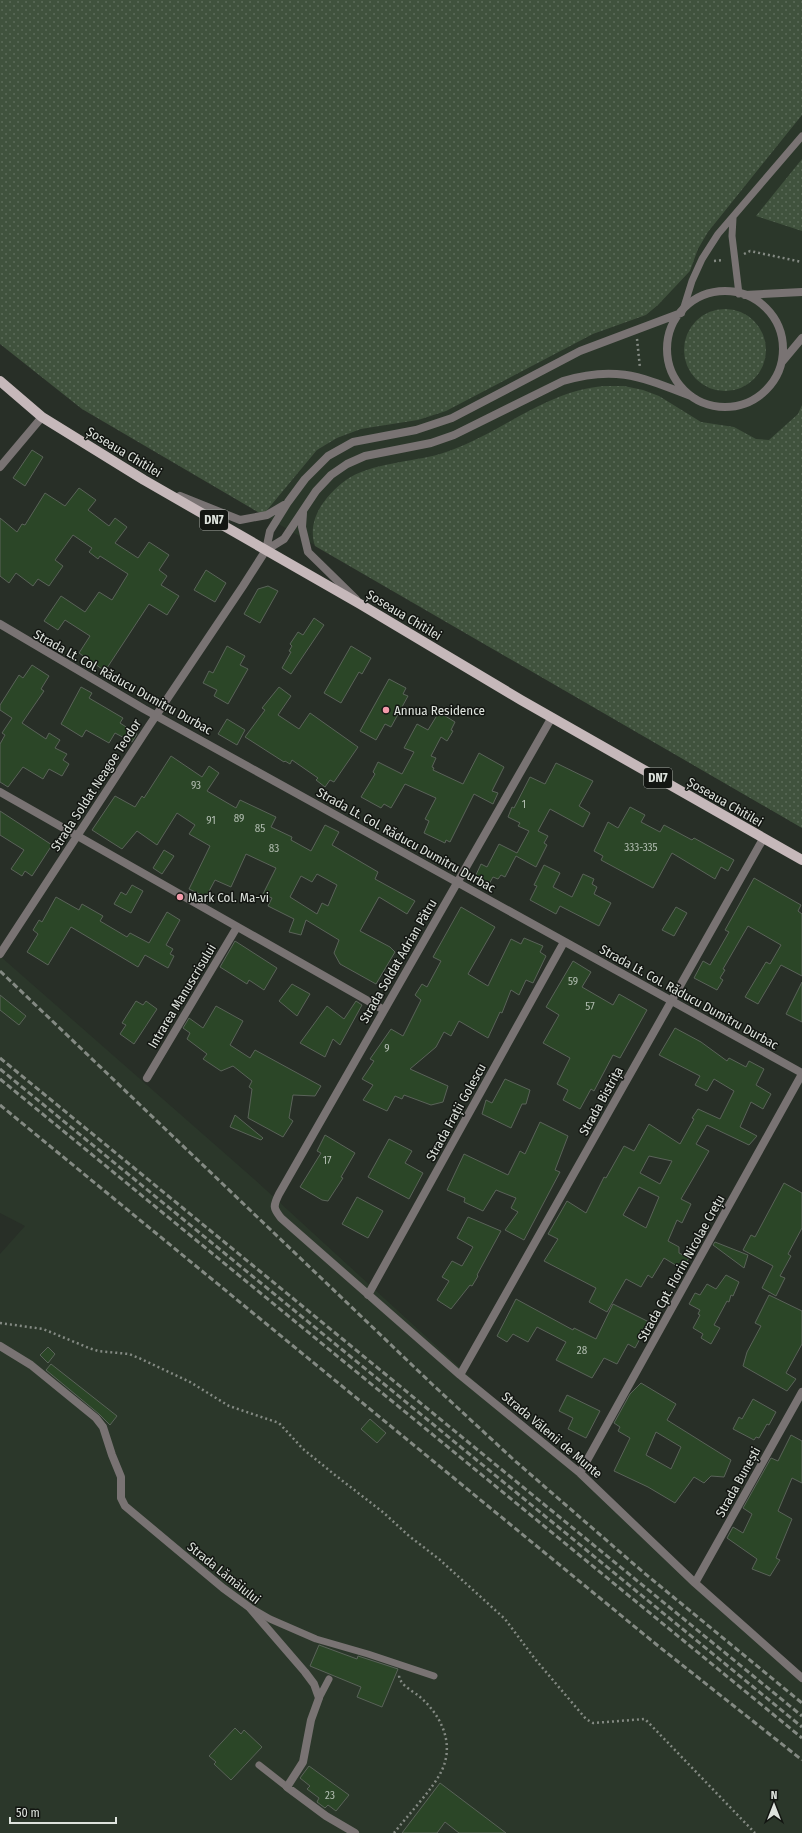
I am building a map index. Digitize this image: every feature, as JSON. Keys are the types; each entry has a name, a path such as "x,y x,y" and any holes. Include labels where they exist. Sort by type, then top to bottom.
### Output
{"main road":[{"name":"Șoseaua Chitilei","path":"0,381 42,417 162,490 763,839 802,860"}],"street":[{"path":"690,396 679,385 672,372 668,356 668,341 672,326 682,311 692,302 709,294 727,292 742,294 802,292"},
{"path":"742,294 760,303 772,315 780,330 783,346 782,363"},
{"path":"266,550 270,531 288,502 314,470 328,456 340,447 353,442 416,430 452,418 580,351 636,331 682,311"},
{"path":"266,550 284,539 316,491 331,476 347,464 365,456 431,443 454,435 543,390 581,376 615,372 640,377 690,396 707,405 726,407 745,404 762,395 774,380 782,363 802,338"},
{"path":"0,467 42,417"},
{"path":"162,490 240,520 267,515 288,502"},
{"path":"303,510 302,527 308,552 360,604"},
{"name":"Strada Soldat Neagoe Teodor","path":"0,954 266,550"},
{"name":"Strada Lt. Col. Răducu Dumitru Durbac","path":"0,624 156,715 802,1074"},
{"name":"Strada Soldat Adrian Pătru","path":"280,1218 274,1210 275,1202 552,717"},
{"path":"0,792 384,1010"},
{"name":"Strada Bistrița","path":"460,1375 763,839"},
{"name":"Intrarea Manuscrisului","path":"147,1078 237,927"},
{"name":"Strada Frații Golescu","path":"368,1295 564,942"},
{"name":"Strada Cpt. Florin Nicolae Crețu","path":"580,1473 802,1074"},
{"name":"Strada Vălenii de Munte","path":"280,1218 460,1375 580,1473 694,1583 802,1678"},
{"name":"Strada Lămâiului","path":"0,1346 31,1365 100,1423 122,1477 122,1498 125,1506 223,1588 250,1607 310,1678 319,1698"},
{"name":"Strada Bunești","path":"694,1583 802,1393"},
{"path":"319,1698 311,1720 305,1756 287,1787 326,1816 355,1833"}],"lane":[{"path":"682,311 692,281 702,259 718,234 802,136"},
{"path":"733,218 732,236 742,294"},
{"path":"250,1607 270,1619 316,1639 368,1654 434,1676"},
{"path":"319,1698 329,1679"},
{"path":"259,1766 287,1787"}],"path":[{"path":"702,259 719,261 735,259 750,251 802,262"},
{"path":"636,331 640,350 640,377"},
{"path":"0,1323 43,1329 98,1351 129,1354 190,1382 229,1406 279,1423 303,1449 439,1559 505,1619 535,1659 586,1719 593,1723 645,1719 755,1833"},
{"path":"394,1833 438,1776 445,1762 446,1753 444,1730 439,1718 432,1708 399,1680 401,1665"}],"shaded area":[{"path":"0,0 802,0 802,115 708,232 698,249 690,271 658,305 646,315 593,334 446,411 418,420 361,429 337,438 317,450 263,515 82,409 0,344"},
{"path":"802,115 802,828 263,515 317,450 337,438 361,429 418,420 593,334 646,315 658,305 690,271 698,249 708,232"},
{"path":"802,159 802,231 756,216"},
{"path":"725,309 741,312 754,321 763,334 766,350 763,366 754,379 741,388 725,391 709,388 696,379 687,366 684,350 687,334 696,321 709,312"},
{"path":"604,386 624,386 643,390 659,396 701,422 734,427 756,439 769,440 798,414 802,405 802,828 315,546 313,526 320,508 331,493 346,480 356,474 379,466 440,454 481,437 540,405 561,396"},
{"path":"0,956 254,1179 695,1583 802,1674 802,1833 0,1833 0,1254 25,1226 0,1213"}],"building":[{"path":"32,450 43,457 25,486 13,478"},
{"path":"79,488 96,500 88,510 109,526 115,518 127,527 115,543 138,558 149,542 169,555 159,570 167,576 161,585 179,596 167,615 149,604 105,671 79,653 90,636 65,620 58,630 44,621 61,596 85,612 99,592 112,600 128,574 100,556 98,559 89,552 92,548 73,535 55,560 63,566 49,586 38,579 33,586 16,573 9,583 0,576 0,518 17,532 22,524 25,525 45,493 65,506"},
{"path":"206,570 226,583 215,602 194,590"},
{"path":"268,586 278,591 260,623 244,614 258,589"},
{"path":"314,618 324,625 291,674 282,668 291,652 289,651 292,646 290,644 298,632 303,635"},
{"path":"227,646 245,656 240,665 248,669 228,704 214,696 217,690 203,683 209,671 213,673"},
{"path":"351,646 371,658 362,674 359,672 341,703 324,693"},
{"path":"32,665 49,676 41,689 44,691 22,723 46,739 49,733 60,740 55,748 67,754 63,760 69,764 62,776 49,769 43,779 23,767 8,787 0,782 0,744 5,735 2,733 12,718 0,710 0,705 19,675 23,678"},
{"name":"Annua Residence","path":"389,679 406,688 403,694 408,696 391,727 385,724 376,740 360,731"},
{"path":"81,687 92,693 89,698 123,718 120,723 137,734 132,742 115,733 109,743 86,730 82,737 61,724"},
{"path":"279,687 291,696 278,715 299,729 310,713 358,747 334,782 330,780 325,787 316,780 318,778 292,760 290,764 285,761 284,762 245,737 265,710 262,708"},
{"path":"439,712 455,722 451,730 453,731 447,741 441,737 431,756 436,758 432,767 434,768 433,770 463,784 479,753 504,767 492,791 498,793 493,804 474,794 450,842 446,840 445,843 424,833 429,821 425,819 436,798 405,784 391,808 384,804 381,808 361,797 375,774 373,772 378,762 402,774 414,752 404,748 417,724 428,730"},
{"path":"227,719 245,730 237,745 218,734"},
{"path":"171,756 202,777 209,766 219,773 207,791 236,808 240,800 276,817 271,827 292,837 291,840 311,851 325,825 339,832 332,845 378,872 375,879 415,901 407,914 379,897 360,931 390,947 395,952 376,984 340,964 334,953 339,940 306,920 301,935 289,932 294,919 268,906 272,898 263,894 276,868 246,854 231,887 215,880 206,897 189,889 210,846 189,834 195,825 177,813 157,845 137,831 122,849 92,830 115,796 135,807 142,796 144,798","holes":["317,874 337,885 328,906 322,903 317,914 290,897 301,876 312,882"]},
{"path":"556,763 593,781 579,806 590,813 583,827 550,809 538,831 548,836 544,843 547,845 536,867 516,856 505,877 501,875 498,879 493,877 489,884 475,877 481,864 487,867 499,844 517,853 529,831 518,826 520,823 508,817 512,807 514,808 530,777 545,784"},
{"path":"630,807 645,815 641,822 660,832 664,825 692,840 694,838 734,860 728,871 721,867 715,879 672,853 653,888 601,860 603,856 594,851 608,822 618,828"},
{"path":"0,811 52,845 32,876 25,871 22,876 11,869 24,850 0,835"},
{"path":"164,850 174,856 162,874 153,868"},
{"path":"544,865 560,873 553,887 572,897 583,874 594,879 592,884 597,887 594,894 611,903 599,926 560,906 556,914 530,900 537,886 534,885"},
{"path":"754,878 801,905 798,911 802,914 802,976 781,965 758,1004 745,997 766,962 770,964 781,945 748,926 723,969 725,970 720,978 723,980 717,990 694,978 703,961 710,965 729,932 725,930"},
{"path":"132,885 143,891 131,913 114,904 121,892 126,895"},
{"path":"56,897 79,910 82,904 103,916 100,921 127,937 130,933 149,943 167,912 180,920 166,945 173,949 170,954 174,956 168,968 145,955 138,967 71,927 48,965 27,952 38,934 33,930 39,920 42,922"},
{"path":"461,907 495,927 468,974 488,986 511,939 521,944 524,938 543,946 540,952 546,956 533,983 526,980 519,995 511,990 502,1013 500,1012 488,1038 459,1021 451,1036 444,1032 436,1047 410,1069 448,1086 443,1102 431,1105 404,1095 402,1099 395,1096 387,1111 363,1100 373,1085 362,1079 374,1061 370,1059 391,1029 403,1036 421,1000 415,995 422,984 427,987 441,961 433,957"},
{"path":"676,907 687,913 674,936 662,930"},
{"path":"235,941 277,968 264,990 249,980 247,984 220,967"},
{"path":"573,961 591,972 582,987 613,1005 619,994 647,1010 620,1058 613,1055 594,1091 591,1089 580,1109 563,1100 568,1090 557,1084 570,1058 543,1043 559,1015 546,1007"},
{"path":"802,982 802,1022 786,1014"},
{"path":"292,984 310,994 297,1016 279,1001"},
{"path":"0,995 26,1016 19,1025 0,1010"},
{"path":"136,1001 143,1005 146,1001 157,1009 134,1044 120,1034 126,1025 122,1023"},
{"path":"356,1001 362,1005 340,1045 333,1039 325,1057 300,1043 327,1006 344,1019"},
{"path":"216,1006 243,1021 230,1045 250,1058 255,1050 321,1086 315,1096 293,1095 289,1118 293,1121 283,1137 248,1118 252,1089 249,1087 252,1081 233,1066 221,1071 203,1059 207,1054 187,1039 190,1033 183,1028 189,1018 203,1028"},
{"path":"675,1028 701,1042 727,1061 729,1058 746,1067 749,1061 764,1069 756,1085 771,1094 763,1109 751,1102 740,1127 757,1136 749,1145 707,1125 696,1144 709,1151 681,1199 691,1204 682,1223 677,1220 668,1241 679,1247 679,1253 689,1258 682,1269 664,1258 652,1278 648,1275 641,1287 626,1279 607,1312 589,1302 596,1288 544,1261 558,1239 548,1234 567,1201 586,1213 604,1177 606,1178 624,1146 634,1151 649,1124 680,1144 694,1119 692,1118 698,1109 720,1119 734,1091 714,1079 707,1091 695,1085 700,1076 659,1055","holes":["649,1156 672,1161 660,1184 640,1173","639,1187 659,1197 646,1228 623,1215"]},
{"path":"505,1079 530,1090 526,1104 522,1104 511,1128 482,1114 486,1100 492,1103"},
{"path":"235,1115 263,1138 261,1140 230,1127"},
{"path":"540,1122 568,1136 555,1170 560,1172 524,1240 505,1230 518,1212 511,1208 516,1198 496,1190 483,1211 464,1202 465,1198 447,1190 464,1154 508,1175 520,1151 525,1154"},
{"path":"325,1135 355,1153 341,1177 343,1178 328,1201 322,1200 300,1187 321,1153 317,1151"},
{"path":"389,1139 412,1151 405,1163 423,1173 409,1199 368,1177"},
{"path":"784,1183 802,1193 802,1228 788,1254 791,1256 780,1276 785,1278 776,1296 762,1288 773,1266 743,1250 751,1235 755,1237"},
{"path":"357,1197 383,1211 368,1238 342,1224"},
{"path":"468,1217 501,1231 472,1286 470,1285 451,1309 437,1300 449,1281 442,1277 452,1261 462,1266 473,1247 457,1238"},
{"path":"715,1242 748,1255 744,1268 713,1245"},
{"path":"726,1275 739,1282 733,1296 731,1295 729,1302 727,1301 714,1325 720,1328 711,1344 701,1338 703,1334 693,1328 700,1315 698,1314 700,1310 689,1304 695,1293 700,1295 707,1284 716,1289"},
{"path":"769,1295 802,1311 802,1344 786,1373 796,1379 787,1391 743,1366 747,1352 761,1326 755,1323"},
{"path":"516,1299 573,1330 574,1328 596,1339 613,1304 649,1322 635,1348 628,1344 617,1364 604,1358 592,1378 556,1360 566,1342 537,1327 528,1342 513,1334 507,1342 497,1336"},
{"path":"48,1347 55,1354 48,1363 40,1355"},
{"path":"51,1364 117,1416 110,1425 46,1370"},
{"path":"641,1383 676,1404 667,1420 731,1460 724,1477 711,1476 704,1483 694,1477 675,1503 648,1487 614,1471 630,1438 618,1431 620,1427 614,1423 630,1394","holes":["656,1432 681,1447 671,1469 646,1455"]},
{"path":"567,1395 600,1411 586,1438 568,1429 573,1418 559,1411"},
{"path":"753,1399 776,1412 769,1425 767,1424 759,1438 756,1437 754,1440 733,1429 739,1417 742,1419"},
{"path":"370,1419 386,1433 377,1443 361,1429"},
{"path":"791,1435 802,1441 802,1483 792,1478 778,1511 792,1519 776,1558 780,1560 770,1576 752,1569 757,1559 727,1538 733,1527 743,1533 752,1514 743,1508 771,1458 778,1461"},
{"path":"319,1645 357,1659 358,1656 398,1669 382,1707 357,1697 361,1687 310,1666"},
{"path":"235,1728 241,1734 244,1730 262,1747 231,1780 214,1764 216,1762 209,1756"},
{"path":"309,1766 349,1795 336,1811 328,1805 325,1808 317,1802 319,1798 307,1789 310,1786 300,1778"},
{"path":"440,1783 506,1833 459,1833 445,1822 437,1833 402,1833"}],"railway":[{"path":"0,971 433,1385 514,1460 643,1572 802,1703"},
{"path":"0,1058 802,1716"},
{"path":"0,1069 802,1727"},
{"path":"0,1079 802,1738"},
{"path":"0,1105 657,1645 802,1760"}],"place":[{"name":"Annua Residence","path":"386,710"},
{"name":"Mark Col. Ma-vi","path":"180,897"}]}
